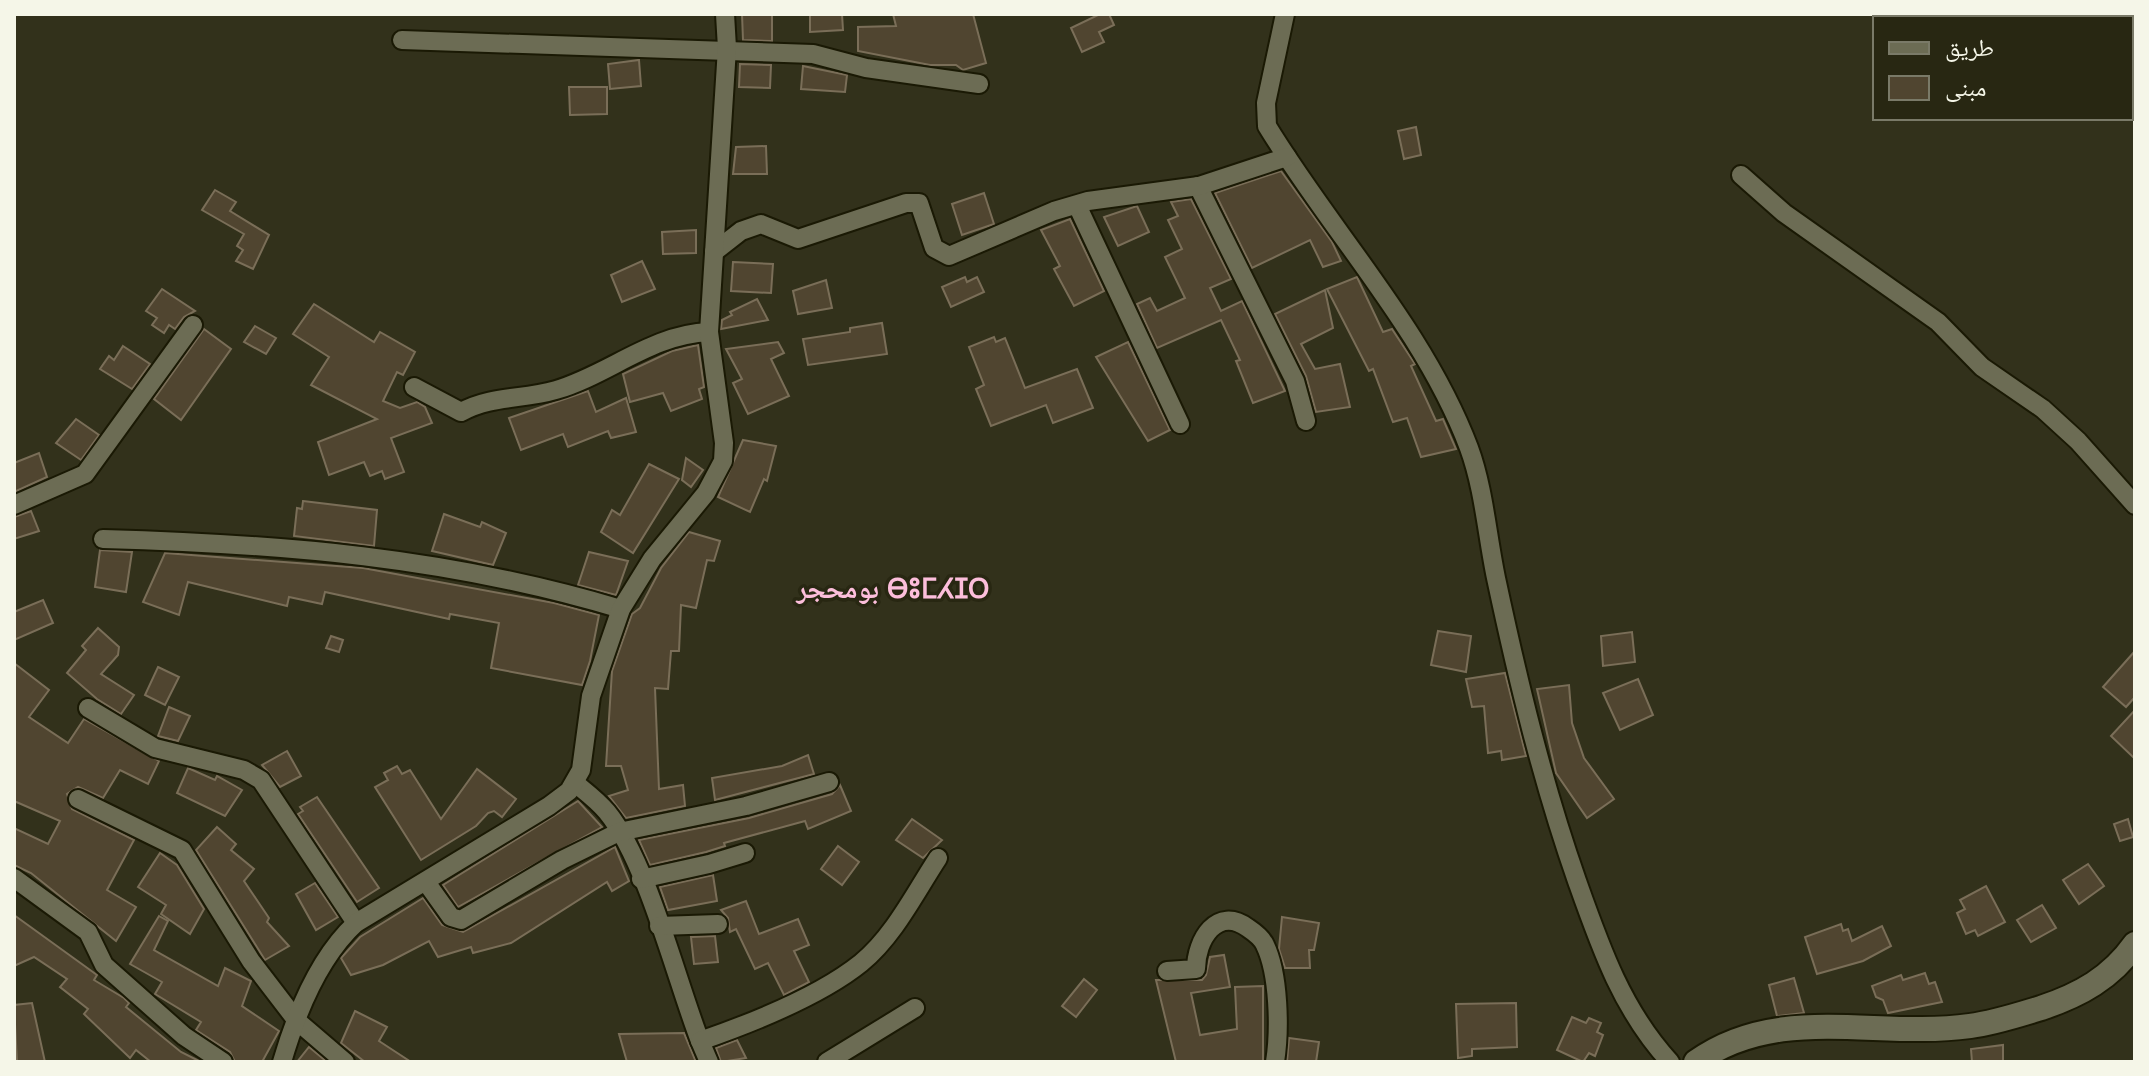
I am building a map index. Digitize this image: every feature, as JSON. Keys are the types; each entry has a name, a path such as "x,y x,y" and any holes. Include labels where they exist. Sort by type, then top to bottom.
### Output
{"main road":[{"path":"1696,1062 1720,1045 1761,1030 1968,1026 2011,1017 2062,1001 2099,983 2135,944"}],"street":[{"path":"282,1062 328,953 356,923 549,806 575,783 581,770 591,696 621,609 652,559 706,493 723,461 724,443 709,332 727,52 725,14"},
{"path":"1285,14 1266,103 1267,126 1405,330 1446,397 1469,449 1540,771 1616,983 1638,1021 1670,1062"},
{"path":"402,40 813,54 866,68 979,84"},
{"path":"714,252 741,231 761,224 798,239 858,216 906,203 919,203 934,248 949,256 1077,205 1198,186 1287,157"},
{"path":"1741,175 1784,213 1938,322 1982,367 2043,409 2078,441 2135,505"},
{"path":"1198,186 1295,381 1306,421"},
{"path":"1077,205 1180,424"},
{"path":"14,505 85,474 193,325"},
{"path":"414,387 461,412 495,398 553,391 577,383 660,342 691,332 709,332"},
{"path":"103,539 356,552 540,585 621,609"},
{"path":"88,708 155,748 244,770 261,780 356,923"},
{"path":"426,882 451,917 461,920 562,860 619,832 746,806 829,782"},
{"path":"575,783 607,813 619,832 641,879 709,1062"},
{"path":"78,799 182,850 251,961 297,1021 345,1062"},
{"path":"641,879 745,853"},
{"path":"700,1041 784,1005 862,962 887,936 938,858"},
{"path":"14,878 88,932 104,965 184,1036 223,1062"},
{"path":"1167,971 1196,969 1200,940 1215,924 1226,919 1239,921 1265,941 1278,1015 1275,1062"},
{"path":"659,926 718,924"},
{"path":"827,1062 915,1008"}],"building":[{"path":"742,14 772,14 772,41 743,40"},
{"path":"810,14 842,14 843,30 810,32"},
{"path":"893,14 973,14 986,63 963,70 956,65 930,65 858,51 858,27 896,26"},
{"path":"1100,14 1109,14 1114,25 1099,32 1104,42 1082,52 1071,28"},
{"path":"639,60 641,86 610,89 608,64"},
{"path":"740,64 771,65 770,88 739,87"},
{"path":"803,66 847,75 845,92 801,89"},
{"path":"569,87 607,87 607,114 570,115"},
{"path":"1416,127 1421,155 1404,159 1398,131"},
{"path":"766,146 767,174 733,174 736,147"},
{"path":"1281,171 1332,242 1341,261 1323,267 1310,240 1252,268 1215,193"},
{"path":"215,190 236,202 230,211 269,235 253,269 236,261 243,250 237,246 244,234 202,210"},
{"path":"984,193 994,224 962,235 952,204"},
{"path":"1191,199 1231,279 1210,288 1221,311 1242,301 1285,391 1253,403 1236,361 1240,360 1221,320 1157,348 1137,304 1150,298 1157,311 1185,298 1165,257 1182,249 1168,220 1178,216 1171,202"},
{"path":"1137,206 1149,232 1118,246 1104,217"},
{"path":"1070,219 1104,291 1074,306 1054,269 1060,266 1041,230"},
{"path":"696,230 696,253 663,254 662,232"},
{"path":"642,261 655,289 622,302 611,275"},
{"path":"733,262 773,264 771,293 731,291"},
{"path":"965,277 967,282 977,277 984,292 951,307 942,287"},
{"path":"1357,277 1383,332 1392,329 1415,364 1411,366 1436,421 1443,419 1456,449 1421,457 1407,418 1393,422 1373,369 1369,371 1327,289"},
{"path":"826,280 832,308 798,314 793,291"},
{"path":"162,289 195,311 184,317 175,329 169,325 164,333 152,325 157,318 146,311"},
{"path":"1325,290 1333,328 1301,344 1315,369 1340,364 1350,407 1316,412 1306,376 1275,314"},
{"path":"757,299 768,320 721,329 722,320 732,315 730,312"},
{"path":"314,304 374,342 380,332 415,352 403,375 397,372 383,401 400,408 417,402 425,407 432,423 391,438 404,472 385,479 382,471 370,476 364,462 329,475 318,442 377,419 311,385 329,357 293,334"},
{"path":"882,323 887,354 808,365 803,339 850,332 850,328"},
{"path":"255,326 276,338 266,354 244,342"},
{"path":"204,329 231,349 181,420 154,399"},
{"path":"994,337 996,342 1005,338 1025,388 1077,369 1093,408 1053,423 1046,405 991,426 976,389 984,385 969,347"},
{"path":"778,342 784,353 771,359 789,396 748,414 733,383 742,379 726,349"},
{"path":"1128,342 1170,430 1148,441 1096,357"},
{"path":"698,345 704,387 699,389 702,399 671,411 663,393 630,402 623,374 672,351"},
{"path":"123,346 150,364 132,389 100,369 109,356 114,360"},
{"path":"588,391 596,412 626,398 636,432 611,438 608,431 568,447 563,434 521,450 509,418"},
{"path":"76,419 99,435 81,460 56,443"},
{"path":"743,440 776,446 767,481 764,479 750,512 718,497"},
{"path":"39,453 47,477 14,492 14,463"},
{"path":"686,458 703,470 691,487 682,480"},
{"path":"649,464 679,479 633,553 601,532 612,510 620,515"},
{"path":"303,501 377,510 374,546 294,536 297,508 302,509"},
{"path":"31,511 39,531 14,539 14,517"},
{"path":"444,514 480,527 482,522 506,533 493,565 432,551"},
{"path":"689,532 720,541 714,561 707,560 696,608 681,605 679,651 671,651 668,689 655,688 659,789 683,785 685,806 626,818 609,796 628,790 621,766 606,766 612,671 632,614 640,608 661,568"},
{"path":"100,550 132,552 126,592 95,587"},
{"path":"589,552 628,561 616,595 578,585"},
{"path":"165,553 363,568 554,603 599,615 590,661 582,685 491,668 499,623 450,614 449,619 325,592 322,604 289,597 287,606 188,582 179,615 143,602"},
{"path":"43,600 53,623 14,640 14,612"},
{"path":"98,628 119,647 118,655 101,674 134,695 121,714 97,699 67,673 86,650 82,646"},
{"path":"1438,631 1471,636 1466,672 1431,665"},
{"path":"1632,632 1635,662 1603,666 1601,636"},
{"path":"331,636 343,640 339,652 326,648"},
{"path":"2135,651 2135,697 2126,707 2103,687"},
{"path":"14,663 49,690 29,717 68,743 84,719 159,761 148,784 120,770 103,798 78,787 67,794 72,809 134,840 107,890 136,907 116,941 31,873 14,865 14,828 48,844 60,821 14,801"},
{"path":"158,667 179,677 165,705 145,695"},
{"path":"1505,673 1526,756 1502,760 1501,751 1488,753 1484,706 1472,707 1466,679"},
{"path":"1638,679 1653,715 1620,730 1603,693"},
{"path":"1569,685 1572,723 1584,758 1614,799 1587,818 1556,773 1537,689"},
{"path":"169,707 190,716 178,741 158,736"},
{"path":"2135,710 2135,759 2111,736"},
{"path":"287,751 301,776 280,787 262,765"},
{"path":"808,755 814,774 715,800 712,778 782,766"},
{"path":"397,766 402,774 410,770 441,819 477,769 516,799 502,817 494,811 488,813 476,826 421,860 375,787 388,780 384,773"},
{"path":"188,768 215,780 217,776 242,790 225,816 177,793"},
{"path":"840,785 851,811 808,829 805,821 724,843 725,846 706,852 650,865 639,840 749,818 832,794"},
{"path":"317,797 379,888 357,902 298,814 303,811 300,807"},
{"path":"578,801 602,827 458,907 443,885"},
{"path":"912,819 942,840 923,858 896,840"},
{"path":"2128,819 2133,837 2120,841 2114,824"},
{"path":"217,827 236,844 231,850 254,869 244,881 269,918 267,922 289,946 265,960 196,850"},
{"path":"838,846 859,862 842,885 821,869"},
{"path":"615,847 629,881 612,891 607,882 511,943 473,953 471,947 438,957 429,941 383,965 351,975 341,958 360,937 423,898 442,925 463,932"},
{"path":"160,853 177,865 204,909 190,934 161,914 166,905 138,887"},
{"path":"2088,864 2104,886 2079,904 2063,880"},
{"path":"713,875 717,901 668,910 660,887"},
{"path":"315,883 338,917 316,930 296,894"},
{"path":"1986,886 2005,922 1978,936 1975,930 1966,934 1957,913 1965,909 1960,900"},
{"path":"746,901 759,934 798,919 809,945 794,951 809,982 784,995 768,963 755,969 736,929 730,932 728,918 721,910"},
{"path":"2042,905 2056,928 2031,942 2017,920"},
{"path":"14,915 97,975 94,980 124,998 129,1003 126,1007 181,1052 201,1062 151,1062 136,1050 130,1058 84,1014 88,1009 60,987 67,979 34,957 14,966"},
{"path":"159,916 168,921 154,950 218,986 225,968 251,981 242,1006 279,1031 262,1062 235,1062 230,1052 196,1030 201,1022 155,994 162,982 130,964"},
{"path":"1282,917 1319,923 1314,950 1309,950 1310,968 1285,968 1279,949"},
{"path":"1841,924 1843,931 1848,929 1852,941 1882,926 1891,946 1863,961 1817,974 1805,937"},
{"path":"715,936 718,962 694,964 691,937"},
{"path":"1224,955 1230,987 1191,993 1200,1035 1237,1029 1235,987 1263,986 1263,1062 1176,1062 1156,980 1202,980 1210,957"},
{"path":"1925,973 1929,984 1935,982 1942,1002 1888,1013 1872,986 1901,975 1903,980"},
{"path":"1794,978 1804,1013 1777,1016 1769,985"},
{"path":"1084,979 1097,990 1076,1017 1062,1006"},
{"path":"32,1003 45,1062 17,1062 14,1005"},
{"path":"1516,1003 1517,1047 1472,1049 1472,1056 1458,1058 1456,1004"},
{"path":"355,1011 387,1027 379,1041 411,1062 365,1062 341,1043"},
{"path":"1572,1017 1586,1023 1589,1018 1601,1023 1597,1032 1603,1035 1595,1056 1589,1053 1583,1062 1557,1050"},
{"path":"684,1033 696,1062 627,1062 619,1034"},
{"path":"1289,1038 1319,1042 1316,1062 1287,1062"},
{"path":"737,1040 746,1058 721,1062 716,1048"},
{"path":"2003,1045 2003,1062 1972,1062 1971,1049"},
{"path":"309,1047 327,1062 297,1062"}],"district":[{"name":"بومحجر ⴱⵓⵎⵃⵊⵔ","path":"893,587"}]}
